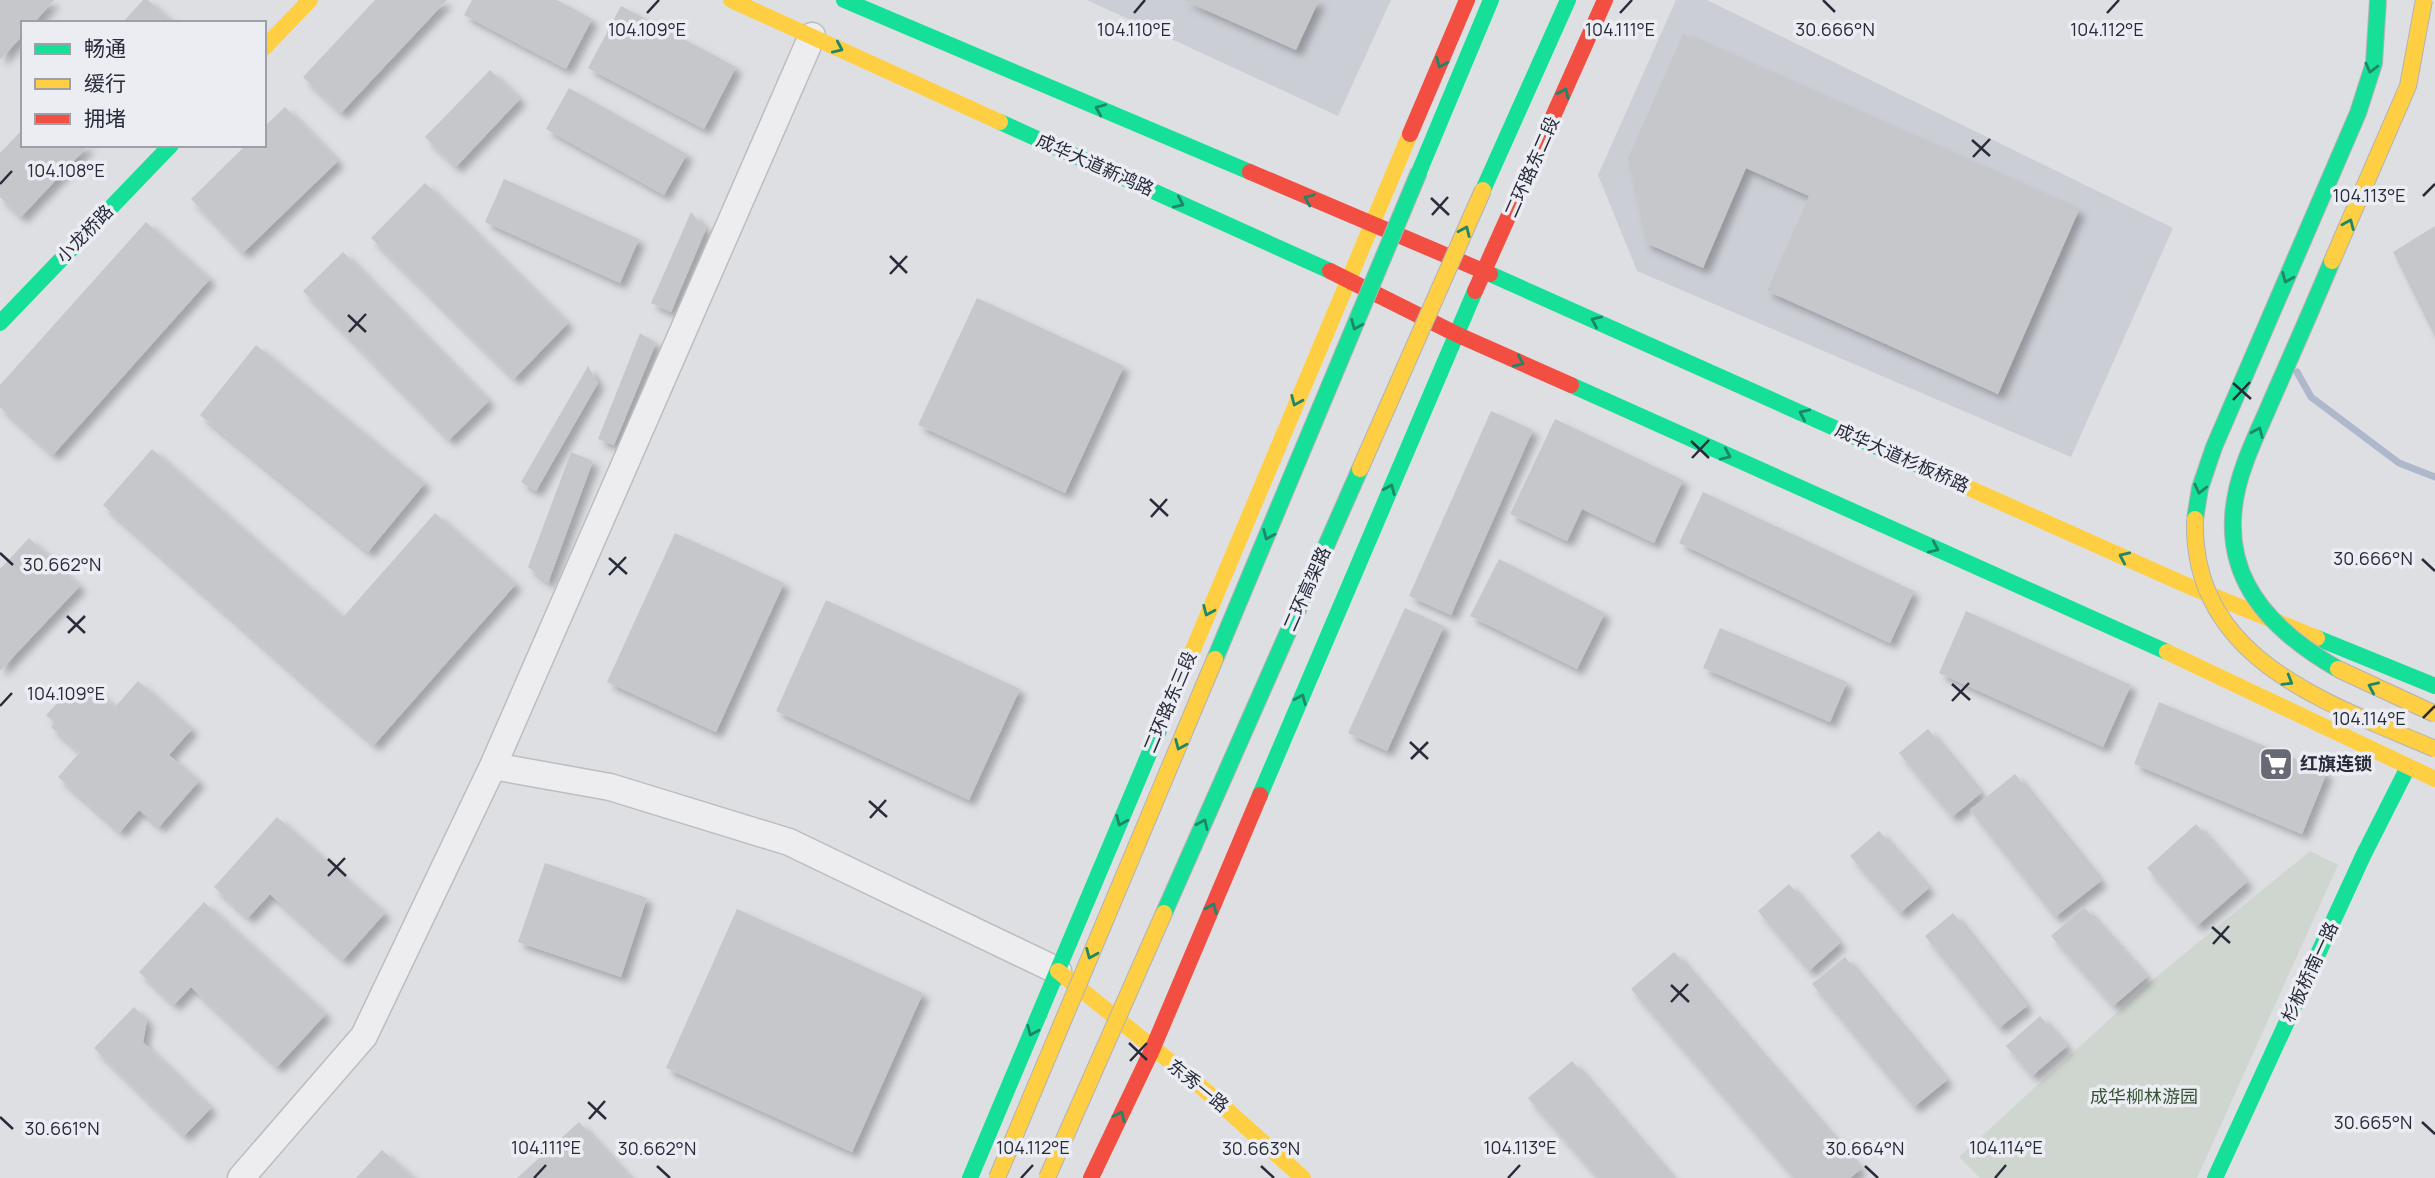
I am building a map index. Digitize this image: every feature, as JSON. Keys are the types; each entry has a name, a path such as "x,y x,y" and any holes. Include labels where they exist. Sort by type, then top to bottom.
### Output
{"main road":[{"path":"266,46 310,0"},
{"name":"成华大道新鸿路","path":"731,0 1347,279 1456,334"},
{"path":"846,0 1371,226 1467,0"},
{"name":"二环高架路","path":"1046,1178 1568,0"},
{"name":"二环路东二段","path":"1456,334 1486,272 1605,0"},
{"path":"2418,0 2421,24"},
{"path":"2424,0 2408,86 2244,465 2235,492 2232,526 2236,556 2244,580 2276,626 2302,650 2333,669 2435,715"},
{"path":"998,1178 1488,3"},
{"path":"2377,5 2374,63 2358,113 2214,447 2202,481 2194,535 2202,577 2210,597 2229,626 2253,653 2283,679 2435,749"},
{"name":"小龙桥路","path":"0,323 169,147"},
{"name":"成华大道杉板桥路","path":"1371,226 1486,272 2186,585 2435,686"},
{"name":"二环路东三段","path":"970,1178 1371,226"},
{"path":"1091,1178 1152,1050 1456,334 2162,650 2435,779"},
{"name":"杉板桥南一路","path":"2215,1178 2363,856 2408,767"},
{"name":"东秀一路","path":"1058,971 1152,1050 1198,1084 1303,1178"}],"street":[{"path":"242,1178 364,1036 492,766 812,36"},
{"path":"492,766 610,787 789,842 1058,971"}],"shaded area":[{"path":"1087,0 1391,0 1338,116"},
{"path":"1676,0 1707,0 2173,228 2071,457 1637,271 1598,175"}],"green space":[{"name":"成华柳林游园","path":"2310,851 2338,865 2197,1178 1980,1178 1959,1157 2150,982"}],"building":[{"path":"0,0 54,0 36,21 21,21 21,37 0,60"},
{"path":"143,0 148,0 171,21 124,21"},
{"path":"375,0 447,0 341,113 303,77"},
{"path":"472,0 557,0 592,19 566,69 464,15"},
{"path":"1183,0 1319,0 1296,50"},
{"path":"621,6 736,67 704,129 588,68"},
{"path":"1683,34 2079,210 1998,394 1767,291 1809,196 1746,168 1703,268 1646,243 1628,158"},
{"path":"490,70 520,99 456,167 425,137"},
{"path":"569,88 687,154 664,195 546,129"},
{"path":"285,107 338,161 243,253 191,199 244,147 266,147 266,125"},
{"path":"21,131 21,147 87,147 21,217 0,197 0,153"},
{"path":"504,179 639,239 620,283 485,222"},
{"path":"425,183 568,323 514,379 371,238"},
{"path":"691,212 706,229 671,312 651,303"},
{"path":"146,222 210,279 53,455 0,407 0,385"},
{"path":"2435,226 2435,337 2393,252"},
{"path":"343,252 489,401 449,440 303,291"},
{"path":"977,298 1124,366 1065,493 918,425"},
{"path":"640,333 656,343 614,445 598,439"},
{"path":"256,345 425,483 368,552 200,415"},
{"path":"588,366 598,383 536,491 521,482"},
{"path":"1491,411 1533,430 1451,615 1409,596"},
{"path":"1555,419 1683,480 1654,543 1582,509 1567,541 1510,514"},
{"path":"152,449 343,617 435,513 516,584 374,745 103,505"},
{"path":"571,452 593,461 548,583 528,567"},
{"path":"1703,492 1914,591 1890,643 1679,543"},
{"path":"675,533 784,583 716,732 607,682"},
{"path":"29,538 80,586 0,671 0,569"},
{"path":"1499,559 1605,613 1577,669 1470,616"},
{"path":"826,600 1020,689 969,800 776,711"},
{"path":"1405,608 1444,626 1387,751 1348,733"},
{"path":"1966,611 2131,685 2103,747 1939,673"},
{"path":"1720,628 1847,682 1830,722 1703,668"},
{"path":"138,681 192,729 169,755 199,781 159,827 139,810 120,832 58,777 80,752 51,727 55,723 46,715 63,697 72,704 89,684 115,707"},
{"path":"2159,702 2327,772 2302,834 2134,764"},
{"path":"1928,729 1981,793 1952,817 1899,753"},
{"path":"2015,774 2101,881 2055,917 1970,810"},
{"path":"277,817 385,913 343,960 270,894 248,918 214,887"},
{"path":"2196,824 2247,882 2197,926 2147,868"},
{"path":"1879,831 1929,888 1900,913 1850,856"},
{"path":"545,863 647,898 621,977 518,942"},
{"path":"1789,884 1840,943 1809,971 1758,911"},
{"path":"204,902 326,1014 277,1067 191,987 174,1005 139,972"},
{"path":"2084,907 2147,977 2113,1006 2051,936"},
{"path":"737,909 923,993 852,1152 666,1068"},
{"path":"1953,913 2027,1006 1999,1028 1925,936"},
{"path":"1674,952 1861,1169 1850,1178 1794,1178 1631,989"},
{"path":"1845,957 1947,1080 1914,1107 1812,984"},
{"path":"134,1007 147,1020 143,1042 211,1108 184,1136 94,1048"},
{"path":"2040,1016 2067,1046 2032,1076 2006,1046"},
{"path":"1572,1061 1673,1178 1598,1178 1528,1098"},
{"path":"579,1122 630,1178 517,1178"},
{"path":"382,1150 413,1178 356,1178"}],"waterway":[{"path":"2297,372 2311,397 2399,463 2435,477"}],"traffic: fast":[{"path":"844,0 1250,172"},
{"path":"1419,172 1491,0"},
{"path":"1483,190 1568,0"},
{"path":"2195,519 2200,488 2214,447 2358,113 2374,63 2378,0"},
{"path":"1000,122 1330,271"},
{"path":"0,323 169,147"},
{"path":"1215,659 1419,172"},
{"path":"2332,261 2248,456 2235,498 2233,530 2237,558 2247,585 2263,609 2284,631 2338,669"},
{"path":"1490,274 1951,480"},
{"path":"1260,795 1475,291"},
{"path":"1571,385 2167,652"},
{"path":"1164,913 1360,469"},
{"path":"2317,638 2435,686"},
{"path":"970,1178 1184,671"},
{"path":"2215,1178 2363,856 2408,767"}],"traffic: slow":[{"path":"266,46 310,0"},
{"path":"731,0 1000,122"},
{"path":"2332,261 2408,86 2424,0"},
{"path":"1184,671 1410,134"},
{"path":"1360,469 1483,190"},
{"path":"1951,480 2186,585 2317,638"},
{"path":"2195,519 2200,568 2216,608 2241,642 2274,670 2311,693 2352,714 2435,749"},
{"path":"2167,652 2435,779"},
{"path":"997,1178 1215,659"},
{"path":"2338,669 2435,714"},
{"path":"1047,1178 1164,913"},
{"path":"1058,971 1198,1084 1303,1178"}],"traffic: jam":[{"path":"1410,134 1467,0"},
{"path":"1475,291 1605,0"},
{"path":"1250,172 1490,274"},
{"path":"1330,271 1456,334 1571,385"},
{"path":"1091,1178 1152,1050 1260,795"}],"place":[{"name":"红旗连锁","path":"2276,764"}]}
